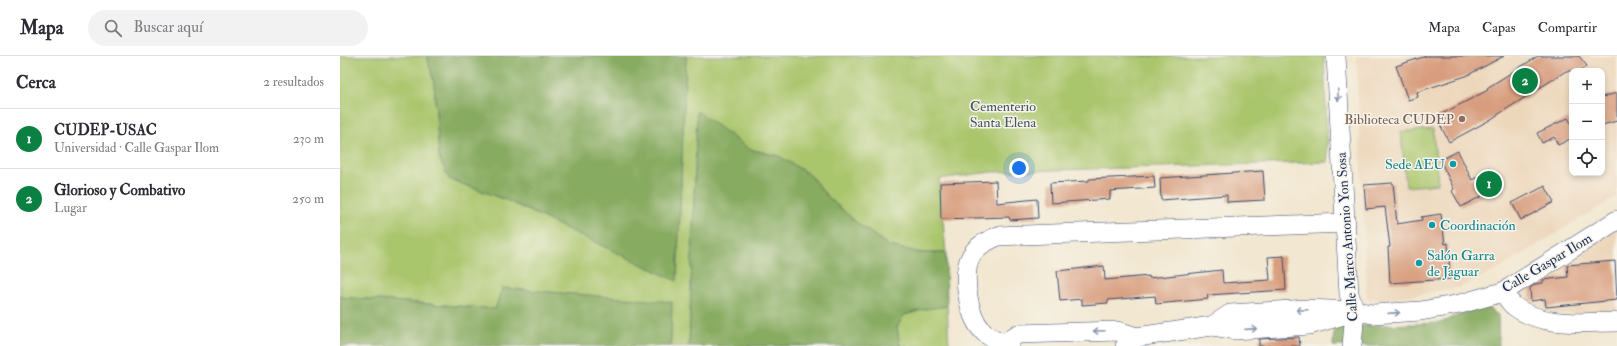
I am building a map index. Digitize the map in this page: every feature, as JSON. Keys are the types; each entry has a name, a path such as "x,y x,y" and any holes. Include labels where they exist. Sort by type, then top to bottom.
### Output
{"street":[{"name":"Calle Marco Antonio Yon Sosa","path":"1336,56 1349,294 1355,311 1352,346"},
{"name":"Calle Gaspar Ilom","path":"1131,342 1212,326 1230,314 1306,309 1355,311 1373,314 1421,310 1460,304 1503,292 1617,220"},
{"path":"1131,342 1118,331 1018,334 1006,344 985,333 974,320 969,306 968,276 971,256 982,244 998,236 1346,223"},
{"path":"1503,292 1513,306 1530,316 1547,321 1617,322"}],"shaded area":[{"path":"1356,56 1617,56 1617,196 1498,269 1461,287 1385,300 1367,298"},
{"path":"1617,230 1617,313 1556,314 1524,304 1522,296 1526,284"}],"green space":[{"name":"Cementerio Santa Elena","path":"340,56 427,56 434,82 439,157 449,179 504,199 677,281 686,56 1324,56 1328,162 991,172 939,179 946,253 922,253 889,246 856,222 826,195 810,175 779,156 749,149 697,112 689,346 671,346 671,302 495,309 340,297"},
{"path":"427,56 686,56 677,281 504,199 449,179 439,157 434,82"},
{"path":"697,111 749,149 779,156 810,175 826,195 856,222 889,246 922,253 946,253 947,306 926,309 904,315 897,327 900,346 689,346"},
{"path":"1433,129 1438,184 1406,187 1401,132"},
{"path":"502,288 672,302 671,346 340,346 340,297 495,309"},
{"path":"1483,305 1498,315 1499,346 1333,346 1334,327 1440,323"},
{"path":"947,306 949,346 900,346 897,327 904,315 926,309"}],"building":[{"path":"1426,56 1504,56 1466,76 1417,92 1418,97 1408,100 1396,66"},
{"path":"1538,56 1579,56 1587,66 1584,68 1569,68 1569,71 1566,71 1488,121 1449,142 1436,117 1488,90 1487,88"},
{"path":"1617,93 1617,121 1605,124 1605,104 1605,96"},
{"path":"1568,118 1569,120 1569,140 1558,145 1554,137 1542,143 1537,133"},
{"path":"1458,151 1472,180 1484,173 1493,190 1461,207 1452,191 1454,189 1440,160"},
{"path":"1263,171 1265,200 1227,202 1227,195 1161,200 1160,178"},
{"path":"1154,176 1155,188 1110,191 1110,199 1051,203 1050,183 1089,181 1089,179"},
{"path":"996,181 997,203 1037,199 1038,218 1010,220 1009,217 941,219 940,183"},
{"path":"1393,183 1397,224 1422,220 1421,217 1441,214 1445,244 1448,243 1450,279 1390,283 1388,247 1390,247 1385,207 1366,209 1364,185"},
{"path":"1545,186 1554,202 1521,220 1512,203"},
{"path":"1284,256 1286,290 1207,295 1208,299 1156,304 1155,296 1108,300 1108,303 1082,305 1082,299 1060,301 1057,271 1104,266 1105,280 1149,276 1149,278 1222,270 1223,283 1270,280 1268,257"},
{"path":"1615,261 1617,300 1546,307 1545,299 1531,301 1530,288 1536,284 1543,283 1543,280 1568,277 1567,265"},
{"path":"1299,337 1300,346 1259,346 1259,339"}],"place":[{"name":"Glorioso y Combativo","path":"1525,81"},
{"name":"Biblioteca CUDEP","path":"1462,119"},
{"name":"Sede AEU","path":"1453,164"},
{"name":"CUDEP-USAC","path":"1489,184"},
{"name":"Coordinación","path":"1432,225"},
{"name":"Salón Garra de Jaguar","path":"1419,263"}]}
